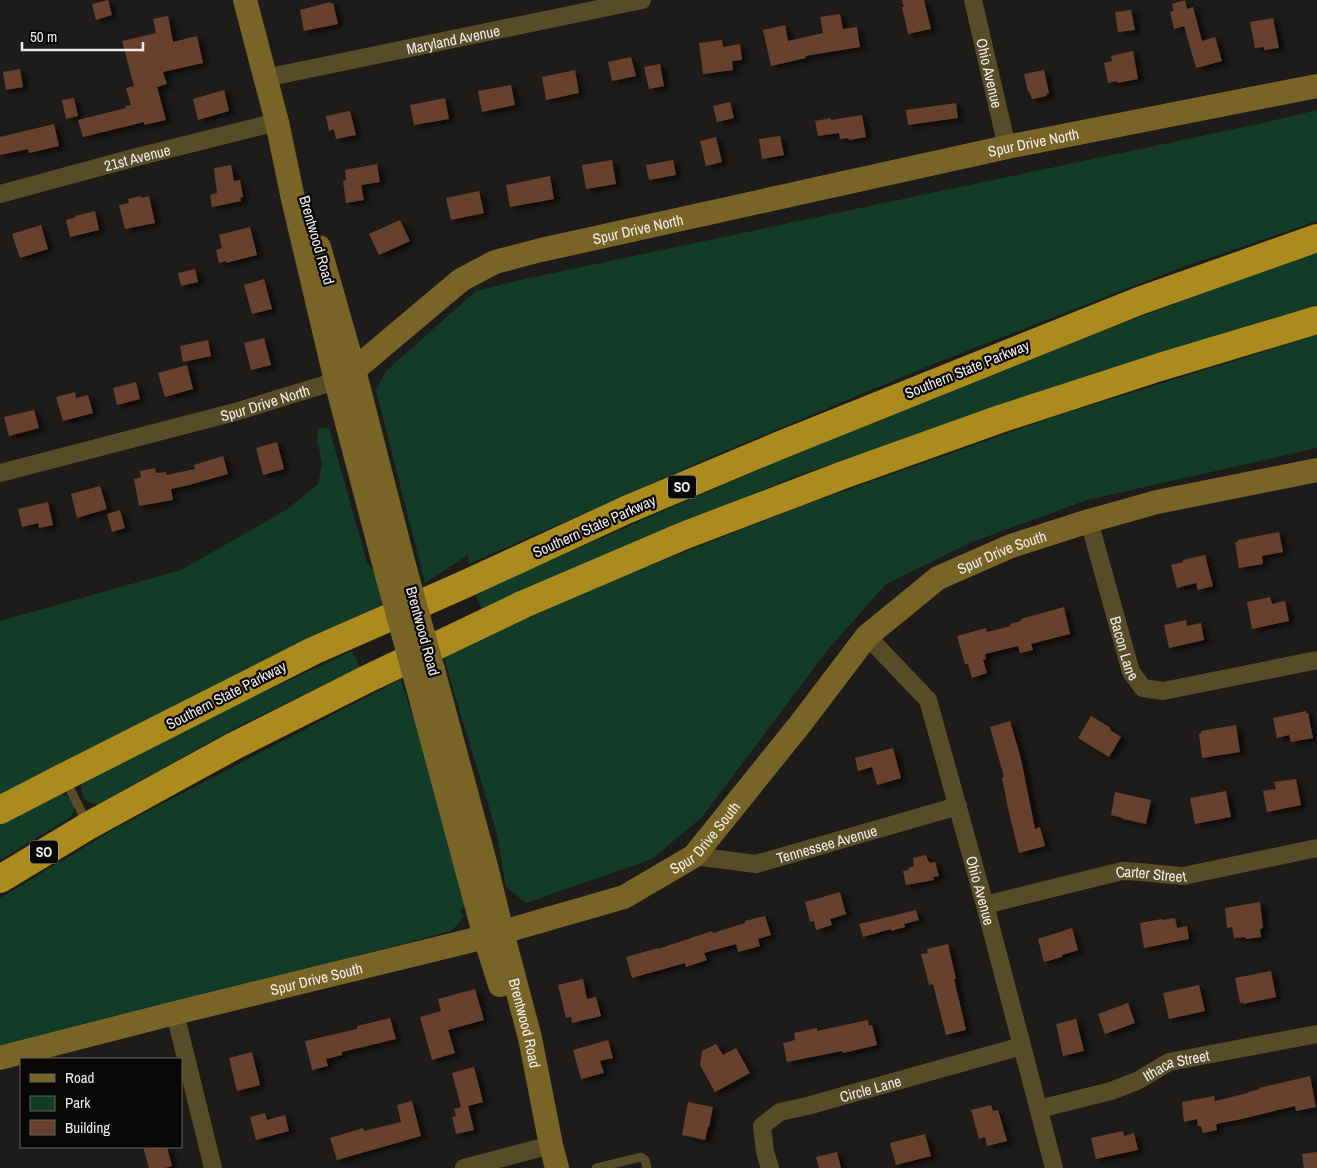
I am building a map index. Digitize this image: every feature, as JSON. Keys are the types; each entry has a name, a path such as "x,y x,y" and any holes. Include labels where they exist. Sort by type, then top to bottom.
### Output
{"highway":[{"name":"Southern State Parkway","path":"0,810 313,651 635,506 787,442 1139,301 1317,238"},
{"name":"SO","path":"0,879 88,826 232,747 524,604 684,536 843,475 1000,419 1160,367 1317,320"}],"street":[{"name":"Brentwood Road","path":"245,0 277,122 300,181 345,376 493,934 523,1065 551,1145 557,1168"},
{"name":"Maryland Avenue","path":"265,78 642,0"},
{"name":"Ohio Avenue","path":"973,0 1007,147"},
{"name":"Spur Drive North","path":"0,473 235,412 345,376 461,280 495,262 1007,147 1317,86"},
{"name":"21st Avenue","path":"0,194 277,122"},
{"name":"Spur Drive South","path":"0,1058 493,934 624,897 694,856 801,723 867,636 938,578 1011,546 1089,521 1157,502 1317,470"},
{"name":"Bacon Lane","path":"1089,521 1131,672 1143,688 1163,691 1317,660"},
{"name":"Ohio Avenue","path":"867,636 928,700 985,905 1054,1168"},
{"name":"Tennessee Avenue","path":"694,856 756,864 958,806"},
{"name":"Carter Street","path":"985,905 1122,871 1183,876 1317,848"},
{"path":"175,1014 213,1168"},
{"name":"Ithaca Street","path":"1039,1109 1112,1091 1136,1081 1169,1062 1317,1034"},
{"name":"Circle Lane","path":"770,1168 765,1152 762,1126 780,1112 1022,1046"},
{"path":"464,1168 551,1145"}],"lane":[{"path":"64,777 88,826"},
{"path":"596,1168 641,1157 645,1160 647,1168"}],"green space":[{"path":"1317,110 1317,221 1180,268 931,365 716,455 469,564 468,555 425,583 376,390 386,371 476,291"},
{"path":"1317,252 1317,306 1261,322 963,418 794,477 607,554 482,609 475,593 948,389"},
{"path":"1317,335 1317,448 1087,500 972,542 886,584 830,647 702,817 652,859 526,903 506,887 496,830 444,656 603,584 807,504 1056,416"},
{"path":"319,428 329,428 367,562 375,572 383,604 0,796 0,621 181,570 286,510 318,484 322,464 317,440"},
{"path":"352,651 360,667 237,727 99,804 87,801 83,796 82,784 88,779 227,709"},
{"path":"401,679 411,713 416,712 466,903 460,912 463,917 451,931 0,1051 0,898 116,828"},
{"path":"59,794 68,797 73,803 74,811 72,815 0,860 0,824"}],"building":[{"path":"108,0 112,15 96,20 92,4"},
{"path":"902,0 924,0 931,29 908,34"},
{"path":"1185,0 1187,9 1193,7 1202,41 1215,37 1222,61 1196,68 1184,26 1174,29 1170,12 1174,11 1172,4"},
{"path":"330,2 331,4 333,3 338,24 304,31 300,10"},
{"path":"1131,10 1135,30 1118,32 1115,12"},
{"path":"840,14 843,29 857,27 860,47 805,56 806,58 771,66 763,30 785,25 788,41 823,33 820,17"},
{"path":"168,16 173,42 197,36 203,63 163,72 167,84 157,87 166,120 144,125 144,122 83,137 78,120 126,108 125,106 131,105 126,88 134,86 122,41 156,33 153,19"},
{"path":"1273,18 1279,48 1264,50 1264,47 1255,48 1250,22"},
{"path":"722,40 723,47 740,44 742,60 732,61 733,70 703,74 699,43"},
{"path":"1133,51 1138,79 1108,83 1104,63 1112,61 1111,56"},
{"path":"631,57 636,76 612,81 608,62"},
{"path":"660,64 664,86 649,89 644,67"},
{"path":"20,69 23,87 6,90 3,72"},
{"path":"575,70 579,93 546,100 542,77"},
{"path":"1044,70 1049,93 1046,94 1047,96 1032,99 1028,92 1024,74"},
{"path":"511,85 515,105 482,112 478,91"},
{"path":"224,90 229,111 198,120 193,99"},
{"path":"74,98 78,116 66,119 62,100"},
{"path":"445,98 449,119 414,125 410,105"},
{"path":"730,102 734,118 717,122 713,106"},
{"path":"956,103 958,118 908,125 906,110"},
{"path":"350,111 356,135 336,139 334,129 329,131 326,116"},
{"path":"862,115 866,137 849,140 848,138 840,139 839,133 818,136 815,121"},
{"path":"54,124 59,146 29,153 28,149 0,155 0,137"},
{"path":"780,136 784,155 762,159 759,139"},
{"path":"716,137 722,162 706,166 700,141"},
{"path":"612,160 616,184 586,189 582,165"},
{"path":"673,160 676,175 649,180 646,165"},
{"path":"377,164 380,182 361,185 364,200 346,203 343,181 346,180 345,170"},
{"path":"231,165 234,181 240,180 243,197 240,198 241,201 212,207 210,195 217,193 214,168"},
{"path":"550,176 554,199 510,207 506,185"},
{"path":"479,191 484,213 451,220 446,198"},
{"path":"141,196 141,198 149,196 155,223 125,229 119,205 129,203 128,199"},
{"path":"95,211 99,230 70,237 66,220"},
{"path":"400,220 410,241 379,255 369,234"},
{"path":"41,225 48,249 20,258 12,234"},
{"path":"250,227 257,255 219,263 216,250 222,248 219,235"},
{"path":"195,269 198,282 181,286 178,273"},
{"path":"264,279 272,309 252,314 244,285"},
{"path":"264,338 271,365 251,370 244,343"},
{"path":"208,340 211,356 183,362 180,346"},
{"path":"187,365 193,389 165,397 158,373"},
{"path":"136,382 140,399 117,405 113,388"},
{"path":"75,392 76,398 88,395 93,413 63,421 56,397"},
{"path":"34,410 39,428 9,436 4,417"},
{"path":"277,442 284,469 263,475 256,448"},
{"path":"223,456 228,474 171,489 173,500 139,506 134,479 141,477 140,471 155,468 156,473 166,472 166,475 195,469 194,465"},
{"path":"100,486 107,509 77,518 71,494"},
{"path":"48,502 53,525 39,528 38,523 22,527 18,509"},
{"path":"120,510 125,528 112,532 107,514"},
{"path":"1279,532 1283,552 1262,556 1263,564 1239,568 1235,542"},
{"path":"1205,555 1213,586 1198,590 1196,583 1177,588 1171,565"},
{"path":"1270,597 1272,604 1285,601 1289,621 1252,629 1247,602"},
{"path":"1064,607 1070,634 1031,644 1033,650 1020,653 1018,646 985,654 986,659 983,660 987,673 972,678 968,664 965,664 957,636 986,628 987,632 1011,626 1010,624 1021,621 1021,619"},
{"path":"1186,620 1187,626 1201,623 1204,640 1169,648 1164,625"},
{"path":"1306,711 1313,738 1291,742 1289,735 1277,738 1273,718"},
{"path":"1091,716 1111,728 1110,730 1121,737 1109,757 1078,738"},
{"path":"1010,721 1021,759 1035,829 1040,827 1045,846 1019,853 1002,778 1004,777 990,727"},
{"path":"1236,725 1240,752 1202,758 1199,734 1201,731"},
{"path":"893,748 901,778 877,785 872,767 858,771 855,758"},
{"path":"1296,779 1301,805 1267,812 1263,791 1276,789 1274,782"},
{"path":"1226,791 1231,817 1195,824 1190,798"},
{"path":"1115,792 1151,800 1146,824 1111,815"},
{"path":"926,855 930,863 935,862 939,876 933,877 934,880 906,885 903,871 909,870 908,868 914,866 913,858"},
{"path":"840,892 846,914 830,919 832,925 816,930 814,921 810,922 805,902"},
{"path":"1260,902 1263,928 1260,929 1261,937 1234,938 1232,927 1227,928 1225,908"},
{"path":"916,910 919,920 904,924 905,927 863,937 859,924"},
{"path":"765,916 771,935 758,939 760,946 738,952 736,944 704,953 707,960 686,967 685,963 632,978 626,957 658,949 712,931 713,933"},
{"path":"1175,918 1177,928 1187,926 1189,939 1144,948 1140,923"},
{"path":"1072,928 1078,950 1044,962 1038,939"},
{"path":"948,944 966,1030 946,1035 933,984 929,985 921,954 928,953 927,949"},
{"path":"1271,971 1276,997 1240,1003 1235,978"},
{"path":"583,979 587,999 596,997 601,1016 572,1023 571,1017 566,1018 558,985"},
{"path":"1199,985 1205,1011 1169,1019 1163,993"},
{"path":"475,989 484,1020 448,1030 455,1053 432,1060 420,1017 441,1011 438,999"},
{"path":"1128,1003 1135,1023 1105,1034 1098,1014"},
{"path":"390,1018 396,1039 342,1052 342,1055 326,1059 328,1066 312,1070 305,1041 357,1029 357,1026"},
{"path":"1076,1019 1084,1051 1063,1056 1056,1024"},
{"path":"868,1020 869,1026 872,1025 877,1045 843,1053 842,1051 787,1062 783,1043 795,1040 794,1033 817,1028 817,1031"},
{"path":"608,1040 613,1058 600,1061 604,1073 581,1079 573,1050"},
{"path":"716,1044 723,1055 736,1048 750,1073 715,1092 700,1065 702,1051"},
{"path":"252,1052 260,1085 237,1091 229,1058"},
{"path":"474,1067 483,1102 468,1106 474,1130 456,1134 452,1117 456,1116 454,1109 461,1107 452,1073"},
{"path":"1310,1076 1316,1107 1296,1111 1295,1106 1216,1124 1217,1130 1203,1133 1201,1126 1198,1126 1197,1119 1184,1122 1182,1102 1214,1096 1215,1101"},
{"path":"412,1101 421,1136 337,1160 330,1138 363,1128 364,1131 401,1122 397,1105"},
{"path":"688,1102 713,1107 705,1140 682,1135"},
{"path":"991,1105 993,1111 998,1110 1007,1141 987,1146 985,1137 979,1139 971,1110"},
{"path":"265,1113 267,1120 285,1115 289,1131 256,1140 250,1117"},
{"path":"1123,1131 1124,1136 1134,1133 1138,1150 1096,1159 1091,1138"},
{"path":"925,1134 931,1156 896,1165 890,1143"},
{"path":"143,1148 167,1148 172,1166 149,1168"},
{"path":"837,1152 841,1168 819,1168 816,1157"},
{"path":"1317,1152 1317,1168 1304,1168 1302,1154"}]}
